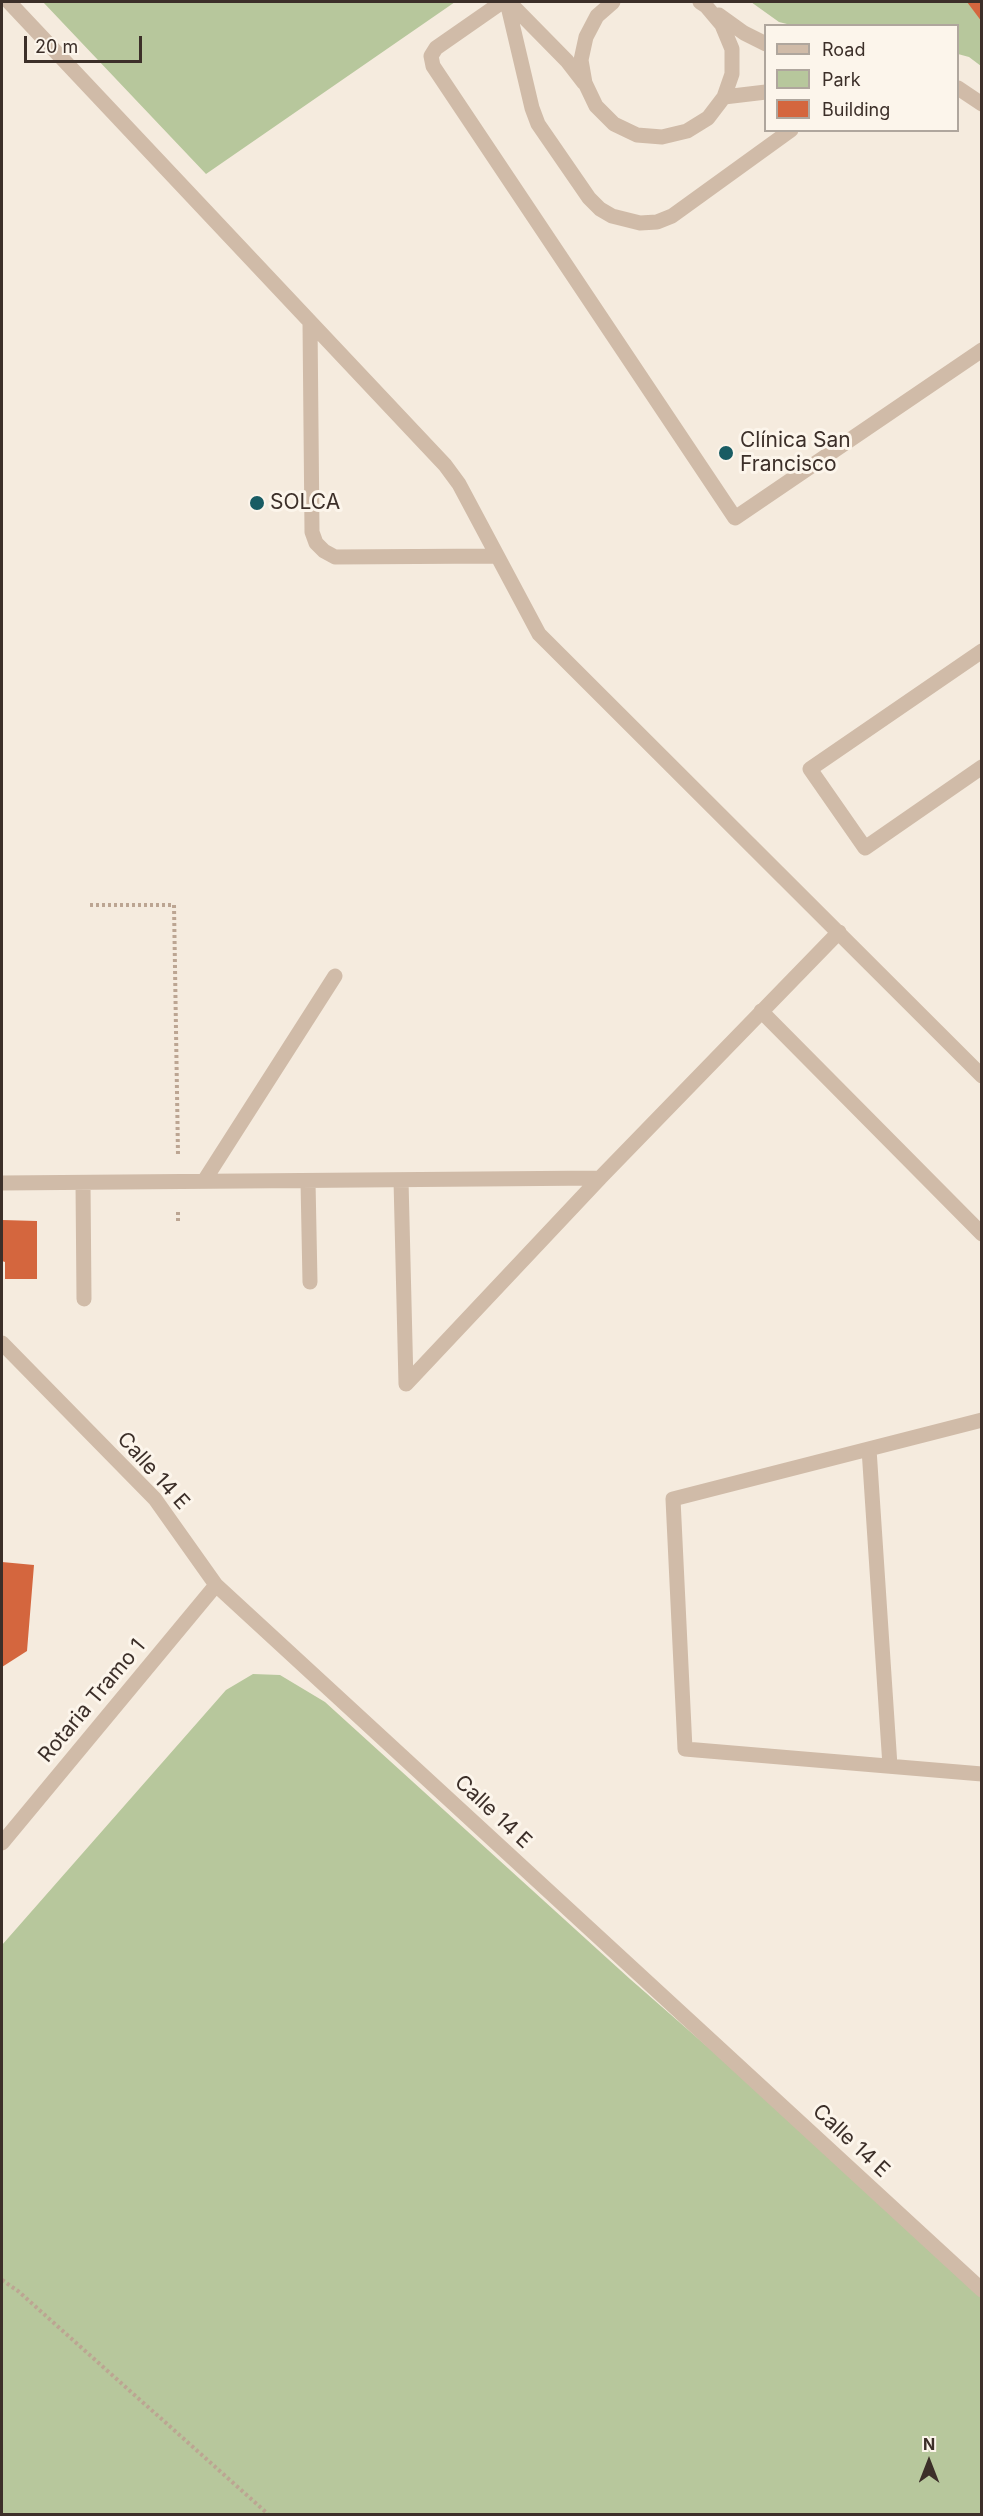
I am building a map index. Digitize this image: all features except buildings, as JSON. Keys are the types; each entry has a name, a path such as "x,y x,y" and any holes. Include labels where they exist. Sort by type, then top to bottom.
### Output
{"street":[{"path":"9,2 445,465 459,484 539,634 981,1076"},
{"path":"502,2 436,48 432,56 433,66 735,518 981,350"},
{"path":"508,2 567,61 585,83 596,106 614,124 637,135 662,137 687,131 708,118 724,97 732,74 732,49 722,25 703,4"},
{"path":"508,2 532,108 538,124 589,198 600,209 612,216 640,223 657,222 672,216 789,132"},
{"path":"585,83 581,60 586,37 597,16 613,2"},
{"path":"703,4 744,33 764,43"},
{"path":"959,89 981,104"},
{"path":"724,97 764,92"},
{"path":"310,322 312,532 316,543 335,557 497,556"},
{"path":"981,651 810,769 865,848 981,767"},
{"path":"401,1180 406,1384 600,1178 839,932"},
{"path":"204,1181 335,976"},
{"path":"761,1011 981,1234"},
{"path":"2,1183 600,1178"},
{"path":"308,1181 310,1282"},
{"path":"83,1183 84,1299"},
{"name":"Calle 14 E","path":"2,1343 154,1498 216,1585 981,2290"},
{"path":"981,1420 673,1499 685,1749 981,1774"},
{"path":"869,1449 890,1766"},
{"name":"Rotaria Tramo 1","path":"2,1843 216,1585"}],"path":[{"path":"90,905 174,906 178,1221"},
{"path":"2,2280 18,2291 268,2514"}],"green space":[{"path":"43,2 455,2 206,174"},
{"path":"751,2 974,2 981,13 981,66 969,57 959,54 959,24 787,24 779,22"},
{"path":"253,1674 280,1675 325,1702 630,1979 981,2286 981,2514 2,2514 2,1945 226,1690"}],"place":[{"name":"Clínica San Francisco","path":"726,453"},
{"name":"SOLCA","path":"257,503"}]}
